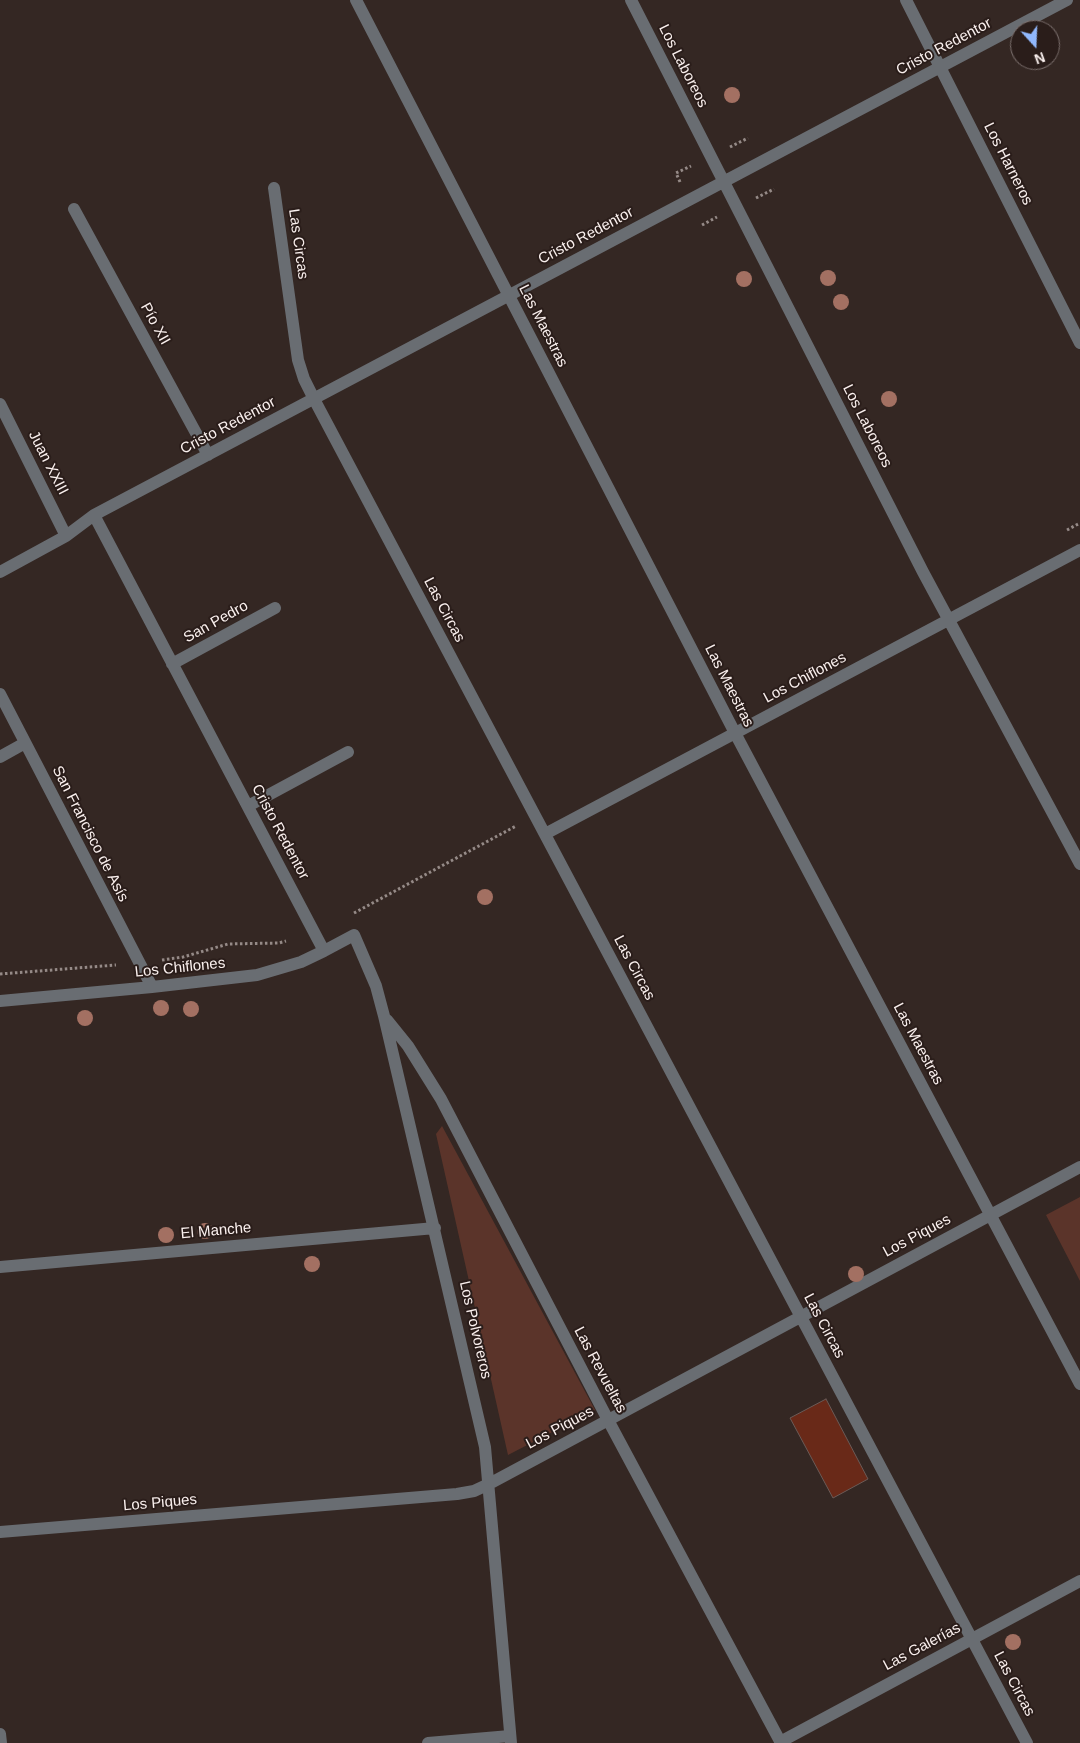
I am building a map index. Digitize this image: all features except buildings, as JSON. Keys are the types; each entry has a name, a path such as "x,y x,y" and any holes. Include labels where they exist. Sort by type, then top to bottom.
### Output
{"street":[{"name":"Las Maestras","path":"356,0 735,733 1080,1384"},
{"name":"Los Laboreos","path":"631,0 923,572 1080,864"},
{"name":"Los Harneros","path":"906,0 1080,343"},
{"name":"Cristo Redentor","path":"0,572 66,536 94,516 1066,0"},
{"name":"Las Circas","path":"274,188 298,360 304,379 1027,1743"},
{"name":"Pío XII","path":"74,209 208,455"},
{"name":"Juan XXIII","path":"0,404 66,536"},
{"name":"Cristo Redentor","path":"94,516 324,951"},
{"name":"Los Chiflones","path":"545,834 1080,550"},
{"name":"San Pedro","path":"172,664 275,608"},
{"name":"San Francisco de Asís","path":"0,694 152,988"},
{"path":"0,757 25,743"},
{"path":"248,806 348,752"},
{"name":"Los Chiflones","path":"0,1001 152,988 257,976 281,969 324,951 354,935"},
{"name":"Los Polvoreros","path":"354,935 376,986 384,1016 484,1447 489,1484 511,1739"},
{"name":"Las Revueltas","path":"384,1016 408,1046 441,1100 608,1420 781,1742"},
{"name":"Los Piques","path":"0,1532 474,1491 1080,1167"},
{"name":"El Manche","path":"0,1266 434,1228"},
{"name":"Las Galerías","path":"781,1742 1080,1581"},
{"path":"0,1734 1,1743"},
{"path":"428,1743 511,1739"}],"path":[{"path":"1063,532 1080,523"},
{"path":"350,915 535,816"},
{"path":"0,974 138,963 183,957 228,944 279,943 315,934"}],"shaded area":[{"path":"442,1126 595,1410 508,1455 436,1134"},
{"path":"1080,1197 1080,1281 1046,1215"}]}
